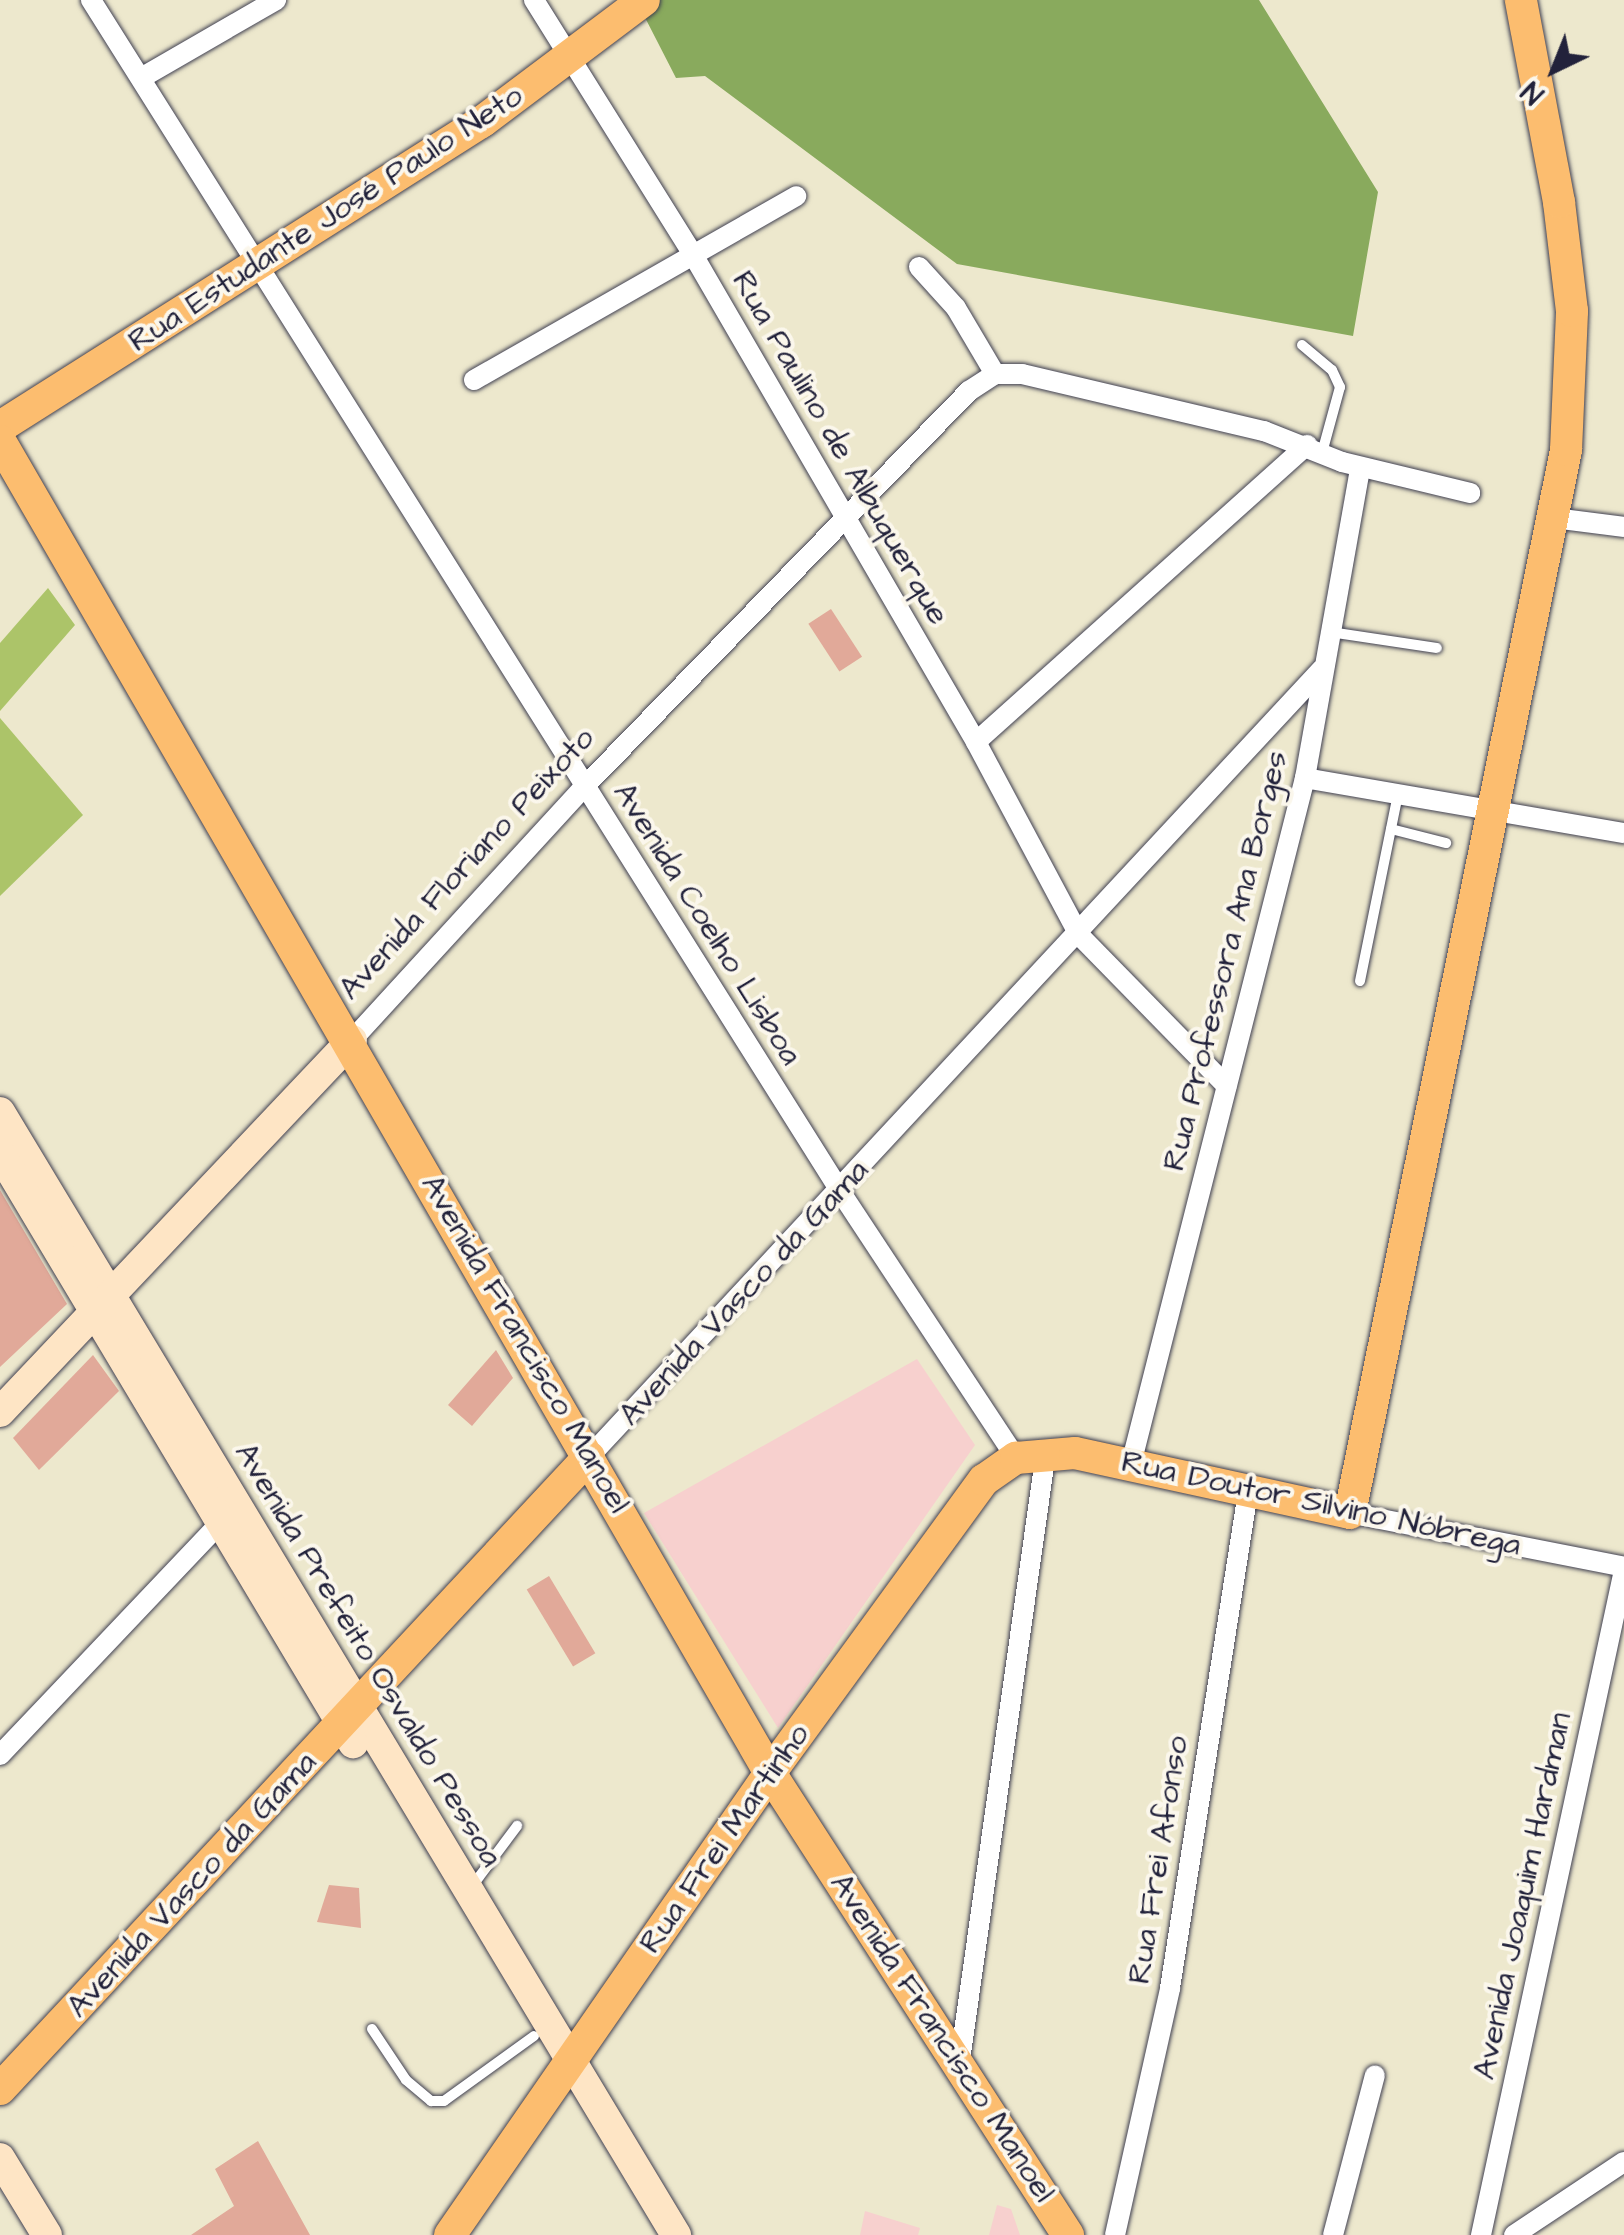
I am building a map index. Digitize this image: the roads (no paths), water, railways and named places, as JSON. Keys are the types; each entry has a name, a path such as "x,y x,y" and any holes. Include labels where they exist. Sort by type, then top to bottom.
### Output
{"main road":[{"name":"Rua Estudante José Paulo Neto","path":"0,426 257,267 570,59 644,0"},
{"path":"1350,1513 1554,518 1574,374 1572,311 1560,202 1521,0"},
{"name":"Avenida Francisco Manoel","path":"0,442 352,1040 770,1773 960,2060 1068,2235"},
{"name":"Rua Doutor Silvino Nóbrega","path":"1031,1455 1131,1464 1350,1513"},
{"name":"Rua Frei Martinho","path":"450,2235 770,1773 962,1506 1031,1455"},
{"name":"Avenida Vasco da Gama","path":"0,2089 589,1457"}],"street":[{"name":"Avenida Coelho Lisboa","path":"91,0 840,1192 1031,1455"},
{"path":"141,78 276,0"},
{"name":"Rua Paulino de Albuquerque","path":"534,0 692,253 846,517 976,742 1079,935 1227,1086"},
{"path":"474,380 796,196"},
{"path":"918,267 956,308 995,374 1022,374 1315,449 1360,468 1470,493"},
{"name":"Avenida Floriano Peixoto","path":"0,1412 352,1040 585,786 969,391 995,374"},
{"path":"976,742 1315,449"},
{"name":"Rua Professora Ana Borges","path":"1131,1464 1305,778 1360,468"},
{"path":"1554,518 1624,527"},
{"name":"Avenida Vasco da Gama","path":"589,1457 840,1192 1322,669"},
{"path":"1305,778 1624,833"},
{"name":"Avenida Prefeito Osvaldo Pessoa","path":"0,1112 62,1235"},
{"name":"Avenida Prefeito Osvaldo Pessoa","path":"0,1153 62,1235 104,1301 534,2036 566,2069 676,2235"},
{"path":"960,2060 1031,1455"},
{"name":"Rua Frei Afonso","path":"1115,2235 1170,1988 1248,1492"},
{"name":"Rua Doutor Silvino Nóbrega","path":"1350,1513 1624,1569"},
{"path":"0,1755 228,1515"},
{"name":"Avenida Joaquim Hardman","path":"1481,2235 1624,1569"},
{"name":"Avenida Prefeito Osvaldo Pessoa","path":"350,1717 469,1891 653,2235"},
{"path":"1333,2235 1375,2075"},
{"path":"0,2158 47,2235"},
{"path":"1514,2235 1624,2162"}],"lane":[{"path":"1302,345 1332,370 1340,387 1315,449"},
{"path":"1328,632 1438,648"},
{"path":"1360,981 1398,795"},
{"path":"1391,829 1446,843"},
{"path":"469,1891 517,1826"},
{"path":"372,2029 406,2080 431,2101 444,2101 534,2036"}]}
